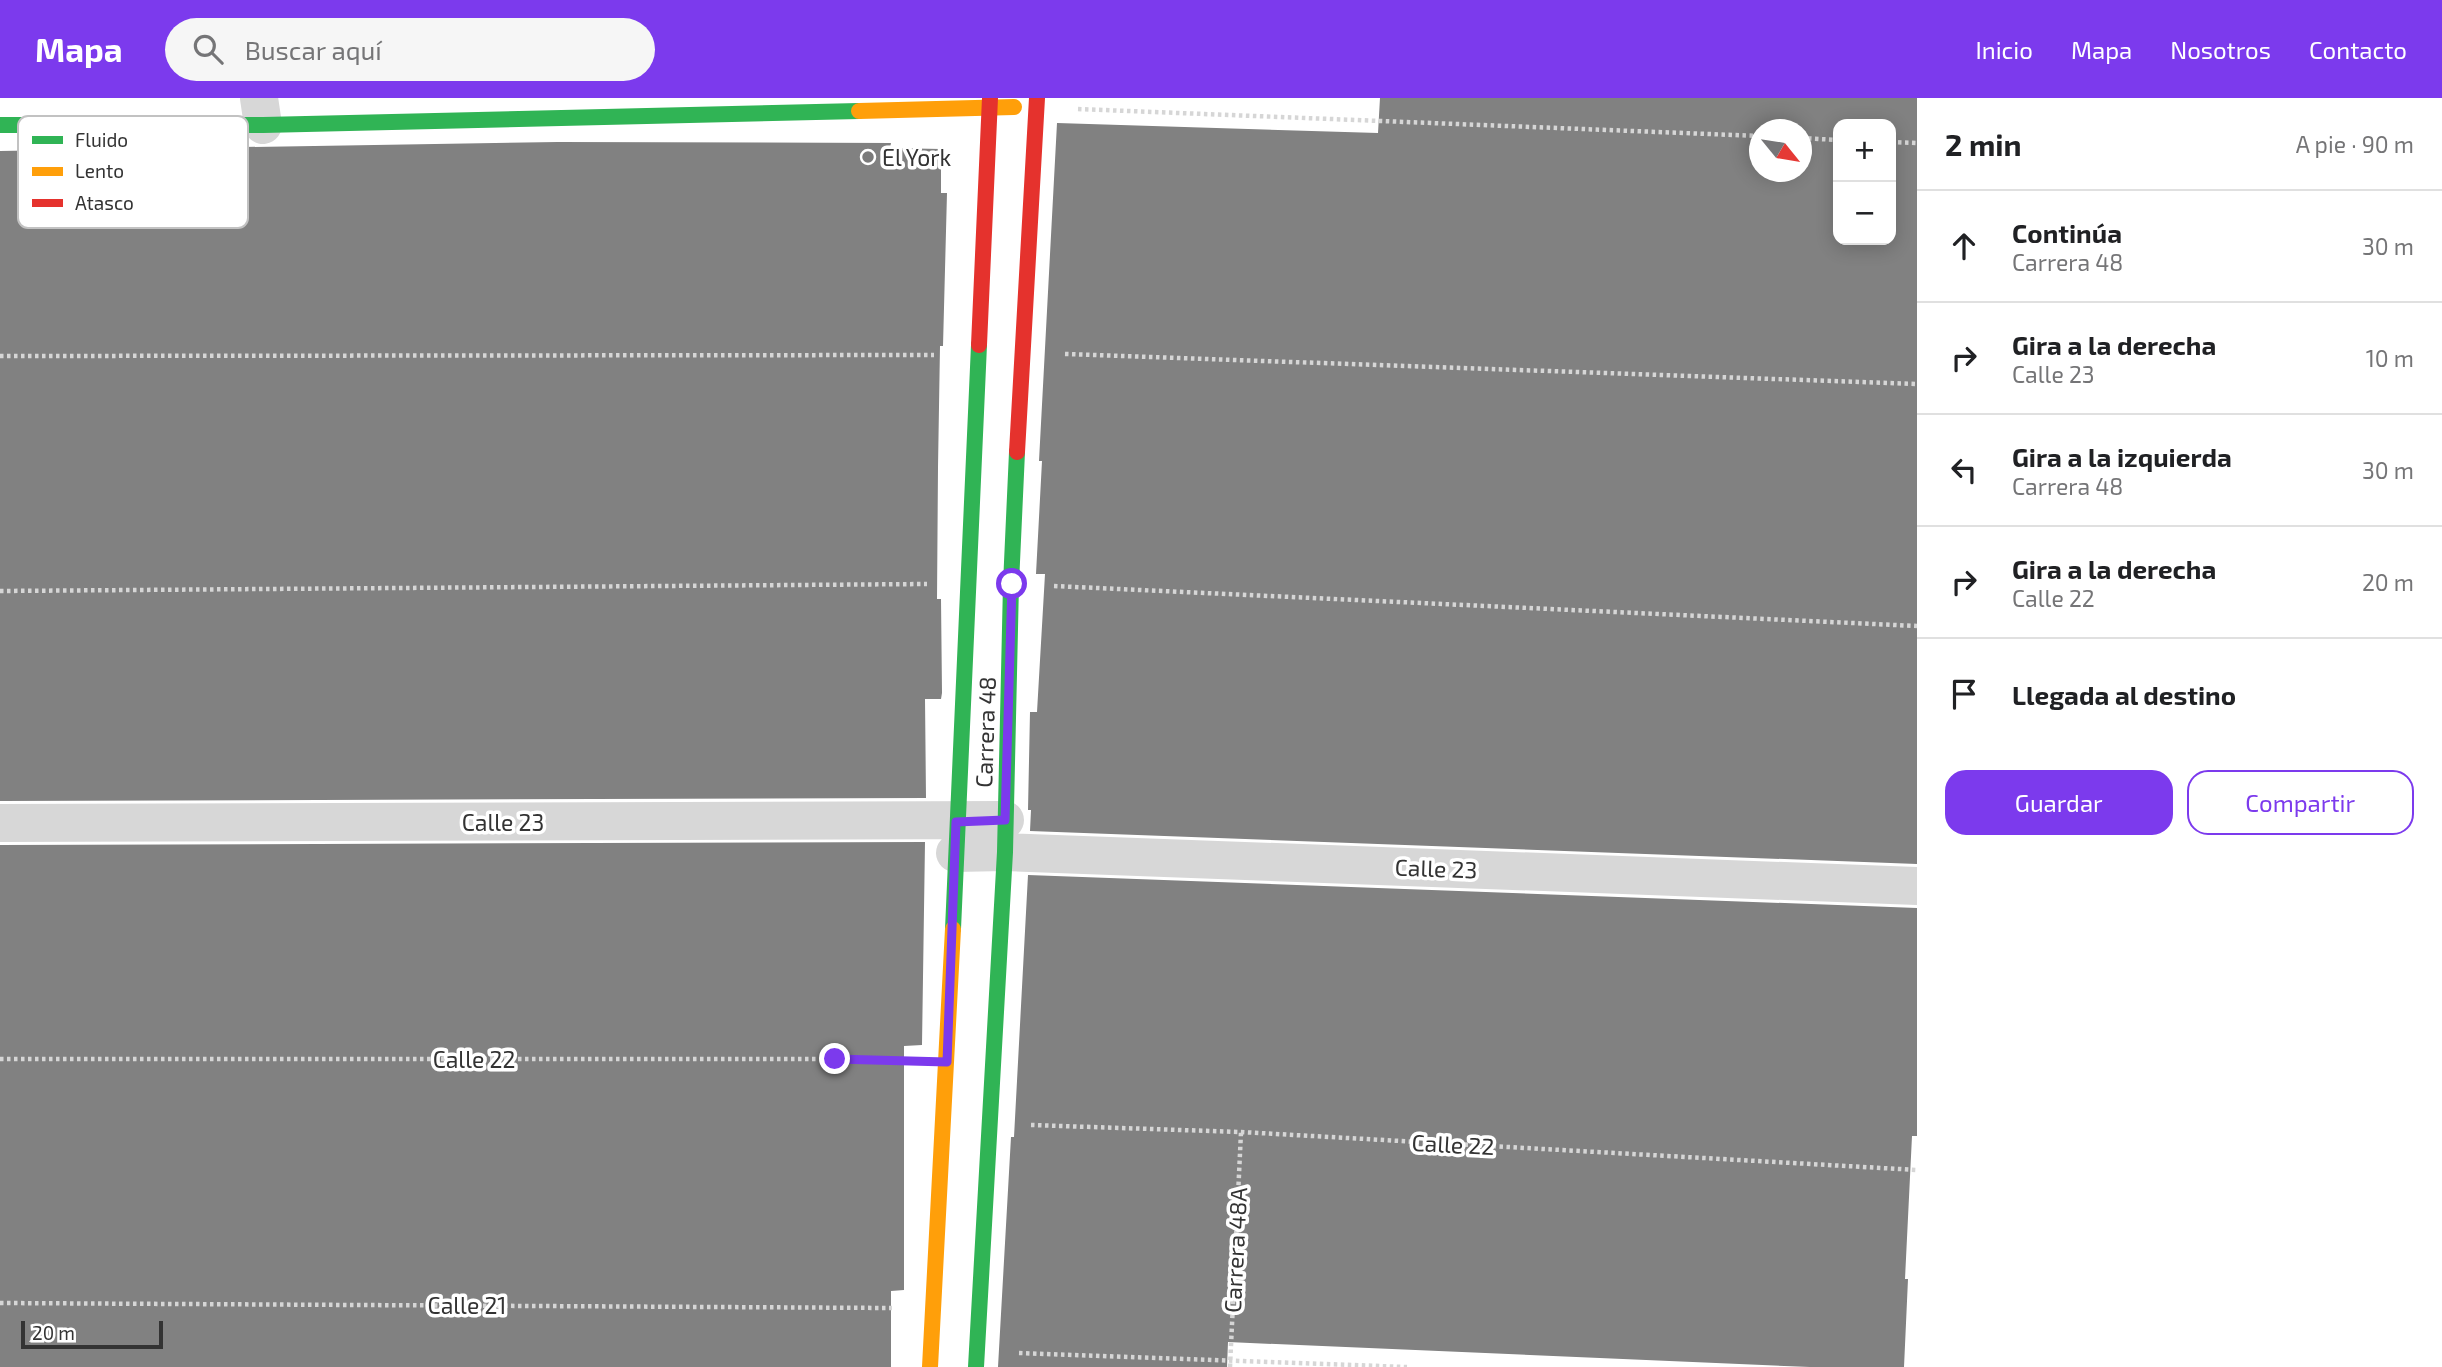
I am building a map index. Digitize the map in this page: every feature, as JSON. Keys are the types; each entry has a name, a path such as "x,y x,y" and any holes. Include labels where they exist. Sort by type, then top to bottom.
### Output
{"street":[{"name":"Carrera 48","path":"930,1367 947,1062 989,102"},
{"path":"181,116 261,112 1037,102"},
{"name":"Carrera 48","path":"976,1359 1005,836 1020,380 1037,102"},
{"path":"0,125 18,124"},
{"name":"Calle 23","path":"0,822 1005,836 1917,886"}],"path":[{"path":"1037,102 1749,136"},
{"path":"1812,139 1833,140"},
{"path":"1896,142 1917,143"},
{"name":"Calle 22","path":"0,1059 835,1059 947,1062"},
{"name":"Calle 22","path":"989,1124 1241,1132 1917,1170"},
{"name":"Carrera 48A","path":"1230,1364 1241,1132"},
{"name":"Calle 21","path":"0,1303 933,1308"},
{"path":"976,1359 1407,1367"}],"building":[{"path":"1380,98 1917,98 1917,864 1030,831 1030,712 1037,712 1045,574 1036,574 1042,461 1039,461 1057,123 1378,133"},
{"path":"558,142 891,143 890,148 941,149 941,193 947,193 938,467 937,599 941,599 942,693 941,699 925,699 926,798 0,801 0,151 18,151 18,228 248,228 248,147"},
{"path":"925,842 922,1045 904,1046 904,1290 891,1291 891,1367 0,1367 0,845"},
{"path":"1028,875 1917,908 1917,1136 1912,1136 1904,1367 1810,1367 1228,1342 1227,1367 998,1367"}],"traffic: fast":[{"path":"248,125 859,111"},
{"path":"0,125 18,125"},
{"path":"953,929 979,345"},
{"path":"976,1367 1005,852 1017,452"}],"traffic: slow":[{"path":"859,111 1014,107"},
{"path":"930,1367 953,929"}],"traffic: jam":[{"path":"979,345 990,98"},
{"path":"1017,452 1037,98"}],"place":[{"name":"El York","path":"868,157"}],"route":[{"path":"835,1059 947,1062 956,822 1005,820 1012,584"}]}
